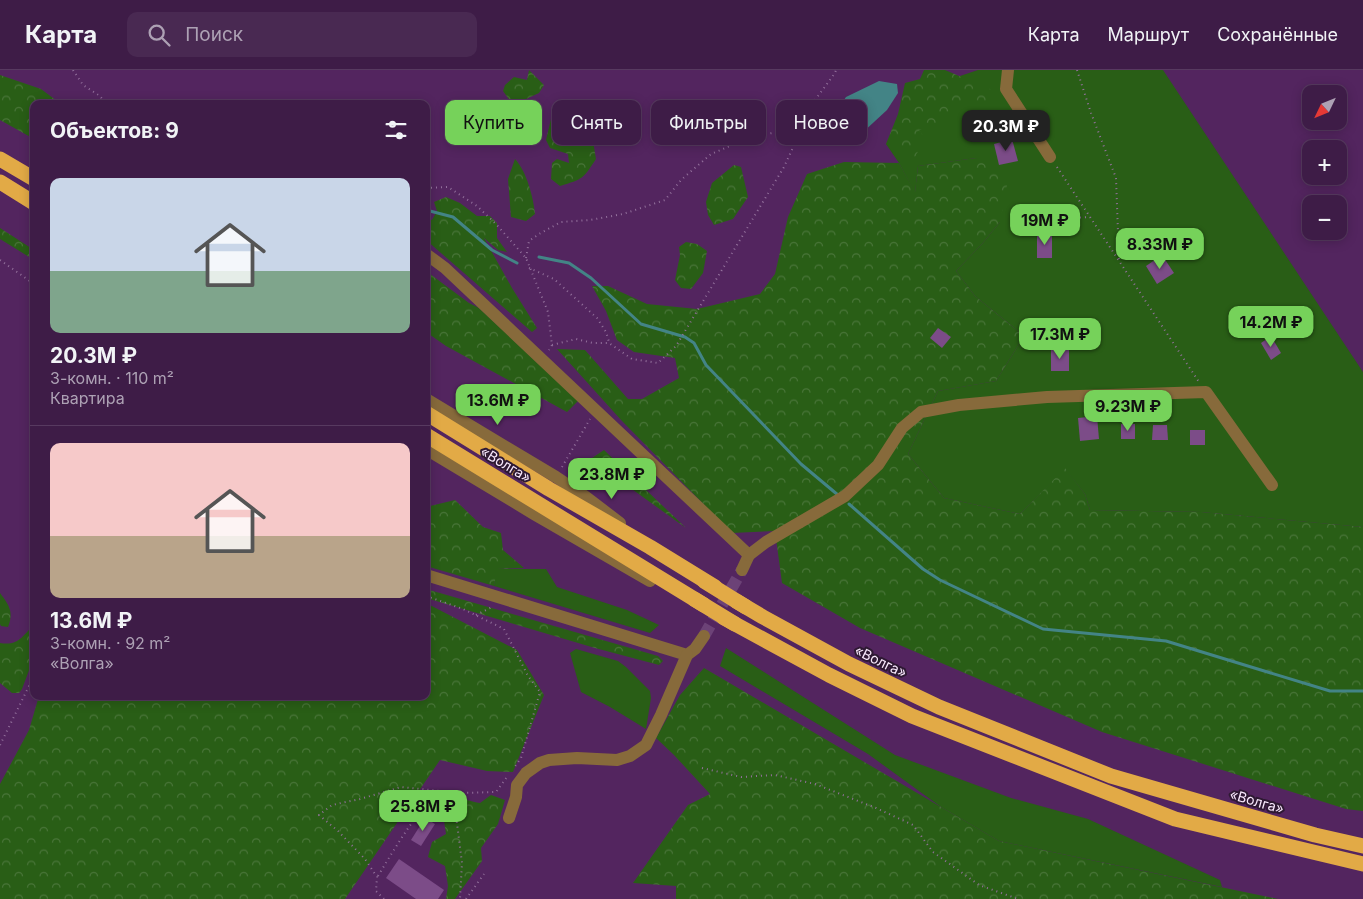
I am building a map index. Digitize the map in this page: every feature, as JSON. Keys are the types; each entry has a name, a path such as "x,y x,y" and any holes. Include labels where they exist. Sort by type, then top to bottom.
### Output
{"highway":[{"path":"0,159 30,177"},
{"path":"0,182 30,201"},
{"name":"«Волга»","path":"430,416 549,489 650,547 763,617 849,664 939,707 1111,776 1315,835 1363,846"},
{"name":"«Волга»","path":"430,437 730,621"},
{"path":"730,621 829,675 912,716 1175,819 1363,864"}],"street":[{"path":"1008,70 1006,89 1050,157"},
{"path":"430,257 445,268 748,555"},
{"path":"742,570 748,555 766,542 845,496 878,465 902,428 921,412 959,405 1047,397 1206,392 1272,485"},
{"path":"430,401 586,497 650,547"},
{"path":"430,451 674,595 730,621"},
{"path":"430,576 687,655"},
{"path":"509,818 516,797 517,785 526,773 540,763 550,760 577,758 617,760 630,756 646,745 687,655 695,649 704,636"}],"path":[{"path":"73,70 82,85 100,96 103,100"},
{"path":"815,100 836,70"},
{"path":"1077,70 1116,178 1119,260"},
{"path":"526,258 529,241 561,222 590,220 623,214 665,200 681,180 711,154 754,136 776,132"},
{"path":"552,345 576,339 593,343 609,343 632,359 658,363 676,346 784,167 794,145"},
{"path":"1050,157 1206,392"},
{"path":"430,188 448,187 477,206 526,258 548,312 552,345 542,360"},
{"path":"1025,220 1090,217"},
{"path":"0,260 30,281"},
{"path":"529,268 554,279 597,318 606,332 609,343"},
{"path":"560,470 595,410"},
{"path":"377,877 357,849 319,815 332,806 401,787 452,792 496,792 521,758 540,692 528,676 504,629 463,609 430,597"},
{"path":"0,745 30,684"},
{"path":"702,768 740,777 775,775 815,784 876,808 913,825 933,852 979,885 1018,899"},
{"path":"384,899 376,891 377,877 402,836 437,790"},
{"path":"452,792 462,863 460,899"},
{"path":"466,899 484,874"}],"green space":[{"path":"529,70 544,85 539,93 525,100 509,100 503,91 505,85 514,77 527,80"},
{"path":"924,70 945,70 997,92 990,106 964,104 954,109 949,121 935,128 919,130 925,138 913,161 886,144 898,114 905,83 920,79"},
{"path":"978,70 1163,70 1363,372 1363,527 1201,512 1090,510 1085,494 1065,469 1020,514 944,498 908,454 938,391 996,381 1024,336 975,296 956,271 1000,222 976,158 918,166 915,193 899,163 886,144 960,76"},
{"path":"0,75 41,89 56,100 30,100 30,137 0,120"},
{"path":"552,118 552,145 594,145 596,159 582,177 574,182 560,186 551,179 552,163 557,159 569,163 568,154 550,148 546,140"},
{"path":"976,158 1008,180 1000,222 956,271 975,296 1024,336 996,381 938,391 908,454 944,498 1020,514 1065,468 1085,494 1090,510 1201,512 1363,527 1363,811 1346,809 1102,732 860,628 782,583 775,531 732,533 622,421 557,349 585,350 628,399 642,399 679,378 675,358 634,352 617,340 606,311 592,286 608,286 647,304 697,309 760,294 775,274 788,217 807,174 844,162 899,163 915,192 918,166"},
{"path":"515,159 526,178 534,207 535,214 526,221 511,217 508,179"},
{"path":"734,165 741,167 748,197 733,219 714,225 708,215 706,202 712,183"},
{"path":"446,197 460,203 477,216 490,216 497,223 497,238 507,252 498,250 484,238 537,328 532,332 430,243 430,219 432,220 437,211 434,202"},
{"path":"0,228 30,247 30,258 0,239"},
{"path":"686,242 697,244 707,251 703,273 691,289 681,288 675,280 680,255 679,247"},
{"path":"430,274 469,303 479,308 578,401 567,412 446,346 430,335"},
{"path":"604,450 686,528 604,469 592,458"},
{"path":"455,500 483,527 501,533 503,550 524,568 497,569 494,586 430,567 430,506"},
{"path":"496,569 546,569 557,587 627,610 659,625 650,633 494,586"},
{"path":"430,590 658,656 663,661 659,665 430,599"},
{"path":"0,593 10,609 11,617 8,627 1,626 0,624"},
{"path":"430,605 517,650 544,695 513,772 487,771 440,760 345,899 0,899 0,784 29,730 38,700 430,700"},
{"path":"30,629 30,668 22,689 19,693 12,693 0,683 0,643 16,642"},
{"path":"726,648 895,755 1011,798 1088,819 1220,880 1222,887 999,841 941,807 868,754 720,666"},
{"path":"576,649 618,661 650,691 651,698 646,729 581,692 570,653"},
{"path":"704,668 999,841 1278,899 676,899 676,886 633,883 688,805 710,794 656,738 680,695"},
{"path":"491,795 505,800 498,824 481,848 482,861 455,899 446,899 448,886 445,866 428,857 432,842 446,834 442,808 451,800 464,799 480,803"}],"shaded area":[{"path":"879,81 897,84 898,93 887,110 867,128 867,100 844,100 846,97"}],"building":[{"path":"1012,139 1018,161 999,165 994,144"},
{"path":"1037,234 1052,234 1052,258 1037,258"},
{"path":"1162,255 1174,273 1157,284 1146,266"},
{"path":"938,328 951,337 942,348 930,338"},
{"path":"1271,336 1281,353 1271,360 1261,343"},
{"path":"1051,349 1069,349 1069,371 1051,371"},
{"path":"1097,416 1099,439 1080,441 1078,418"},
{"path":"1121,424 1135,424 1135,439 1121,439"},
{"path":"1153,425 1167,425 1168,440 1152,440"},
{"path":"1190,430 1205,430 1205,445 1190,445"},
{"path":"425,818 435,824 421,846 411,840"},
{"path":"399,859 444,890 438,899 416,899 386,878"}],"waterway":[{"path":"430,211 453,217 492,250 517,263"},
{"path":"539,257 569,263 591,278 641,324 685,337 694,343 706,365 801,464 838,495"},
{"path":"849,504 923,569 940,580 1043,629 1166,641 1330,691 1363,691"}],"tunnel":[{"path":"704,636 742,570"}]}
